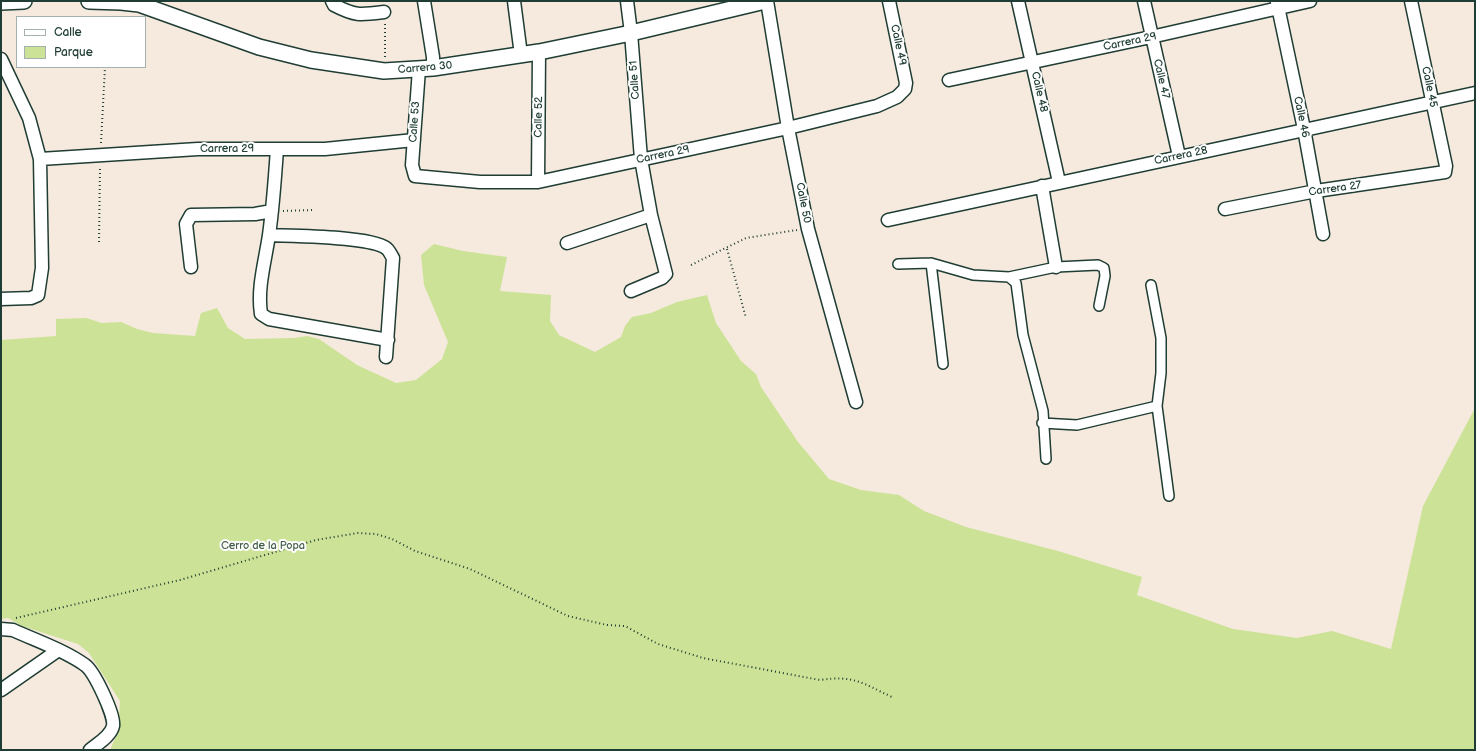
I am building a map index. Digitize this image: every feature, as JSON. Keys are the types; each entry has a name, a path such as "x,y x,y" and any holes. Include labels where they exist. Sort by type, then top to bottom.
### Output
{"street":[{"path":"1,2 24,1"},
{"name":"Carrera 30","path":"89,1 140,3 259,47 311,60 384,71 426,68 539,52 631,33 759,2"},
{"path":"332,1 334,5 350,13 361,15 384,12"},
{"name":"Calle 53","path":"415,176 412,165 414,140 426,68 433,57 424,1"},
{"path":"514,1 521,55"},
{"name":"Calle 51","path":"627,1 641,159 651,215 666,274 662,278 631,291"},
{"name":"Calle 49","path":"889,1 906,83 905,89"},
{"name":"Calle 48","path":"1018,1 1059,182"},
{"name":"Calle 47","path":"1144,1 1179,156"},
{"name":"Carrera 29","path":"949,80 1151,37 1277,5 1310,1"},
{"name":"Calle 45","path":"1410,1 1433,102 1446,166 1445,172"},
{"name":"Calle 50","path":"759,2 788,128 808,229 856,402"},
{"name":"Calle 46","path":"1277,5 1304,129 1323,234"},
{"name":"Calle 52","path":"538,182 539,52"},
{"path":"1,58 29,118 40,159 42,268 40,290 38,295 31,298 1,299"},
{"name":"Carrera 29","path":"415,176 480,182 538,182 788,128 877,106 897,97 905,89"},
{"name":"Carrera 28","path":"888,220 1475,92"},
{"name":"Carrera 29","path":"40,159 198,149 325,149 414,140"},
{"path":"277,149 272,211 261,279 259,303 261,314 269,319 388,340"},
{"name":"Carrera 27","path":"1225,209 1316,191 1445,172"},
{"path":"1042,186 1056,267"},
{"path":"191,267 186,224 191,215 255,214 272,211"},
{"path":"567,243 651,215"},
{"path":"269,235 341,239 376,243 387,249 393,258 386,357"},
{"path":"898,264 931,263 973,275 1009,277 1056,267 1098,265 1104,268 1099,306"},
{"path":"931,263 943,364"},
{"path":"1009,277 1016,283 1023,335 1043,411 1042,423 1046,459"},
{"path":"1151,285 1161,338 1161,374 1157,406 1169,496"},
{"path":"1042,423 1077,425 1157,406"},
{"path":"2,629 13,630 86,666 106,699 112,714 113,726 105,738 90,750"},
{"path":"1,690 57,651"}],"path":[{"path":"384,12 384,71"},
{"path":"272,211 313,210"},
{"path":"691,265 727,249 746,238 757,235 808,229"},
{"path":"727,249 746,318"},
{"path":"2,629 13,619 180,580 316,540 358,534 376,534 392,539 416,551 470,569 568,616 607,625 625,626 658,644 703,658 820,680 839,677 850,678 892,697"}],"green space":[{"name":"Cerro de la Popa","path":"434,244 463,251 507,257 500,291 551,295 550,321 559,335 595,352 621,337 625,326 632,317 651,313 677,302 707,295 716,323 741,361 756,374 761,387 798,442 829,479 861,490 899,495 924,511 966,527 1058,551 1142,577 1137,595 1233,629 1297,638 1332,631 1391,649 1423,506 1475,408 1475,750 110,750 118,732 120,701 89,653 78,644 22,626 8,618 1,619 1,340 56,336 56,319 86,318 102,323 121,322 137,329 153,333 195,336 201,313 217,308 228,328 245,339 295,338 307,336 319,339 357,365 396,383 416,380 442,359 448,342 424,285 421,255"}]}
